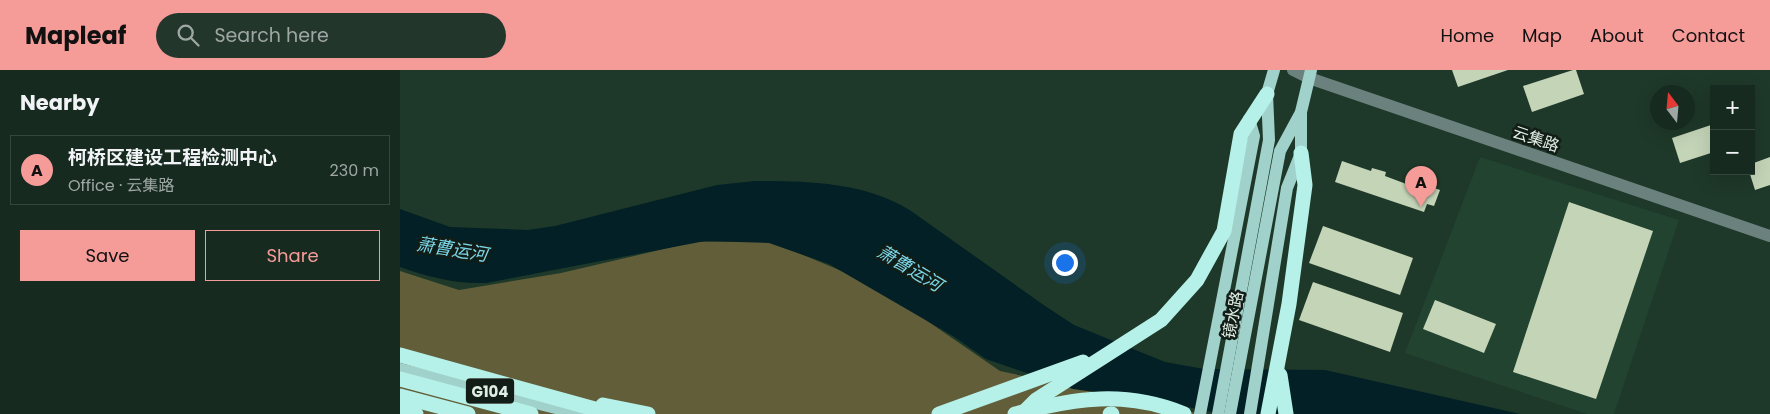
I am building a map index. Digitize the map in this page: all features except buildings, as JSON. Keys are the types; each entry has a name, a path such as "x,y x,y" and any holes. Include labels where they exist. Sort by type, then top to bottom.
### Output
{"highway":[{"path":"1022,414 1036,400 1161,320 1197,280 1224,231 1241,134 1267,94"},
{"path":"1268,414 1289,304 1305,185 1301,153"},
{"path":"939,414 994,396 1113,351"},
{"path":"400,355 614,414"},
{"path":"1278,361 1286,414"},
{"path":"400,379 531,414"},
{"path":"540,393 648,414"},
{"path":"400,396 468,414"},
{"path":"1015,414 1069,400 1113,398 1160,404 1184,414"},
{"path":"400,408 416,414"}],"main road":[{"path":"1262,221 1269,140 1267,94 1274,70"},
{"path":"1250,414 1287,188 1301,153 1301,112 1310,74"},
{"path":"1218,414 1280,151 1301,112"},
{"path":"1200,414 1254,136 1249,119"},
{"name":"镜水路","path":"1230,414 1262,221"},
{"name":"G104","path":"400,369 580,414"},
{"path":"400,404 440,414"}],"street":[{"name":"云集路","path":"1292,70 1310,74 1770,236"}],"shaded area":[{"path":"1480,157 1679,220 1614,414 1587,414 1405,353"},
{"path":"770,241 875,285 1000,371 1201,414 400,414 400,271 459,290 561,273 694,242"}],"water":[{"name":"萧曹运河","path":"755,181 836,185 875,194 894,201 1074,325 1165,362 1204,369 1325,370 1520,414 1222,414 1153,400 1073,389 986,359 953,336 829,264 769,243 705,241 486,283 442,279 400,267 400,209 450,227 528,230 555,226 717,185"}],"place":[{"name":"柯桥区建设工程检测中心","path":"1421,207"}]}
